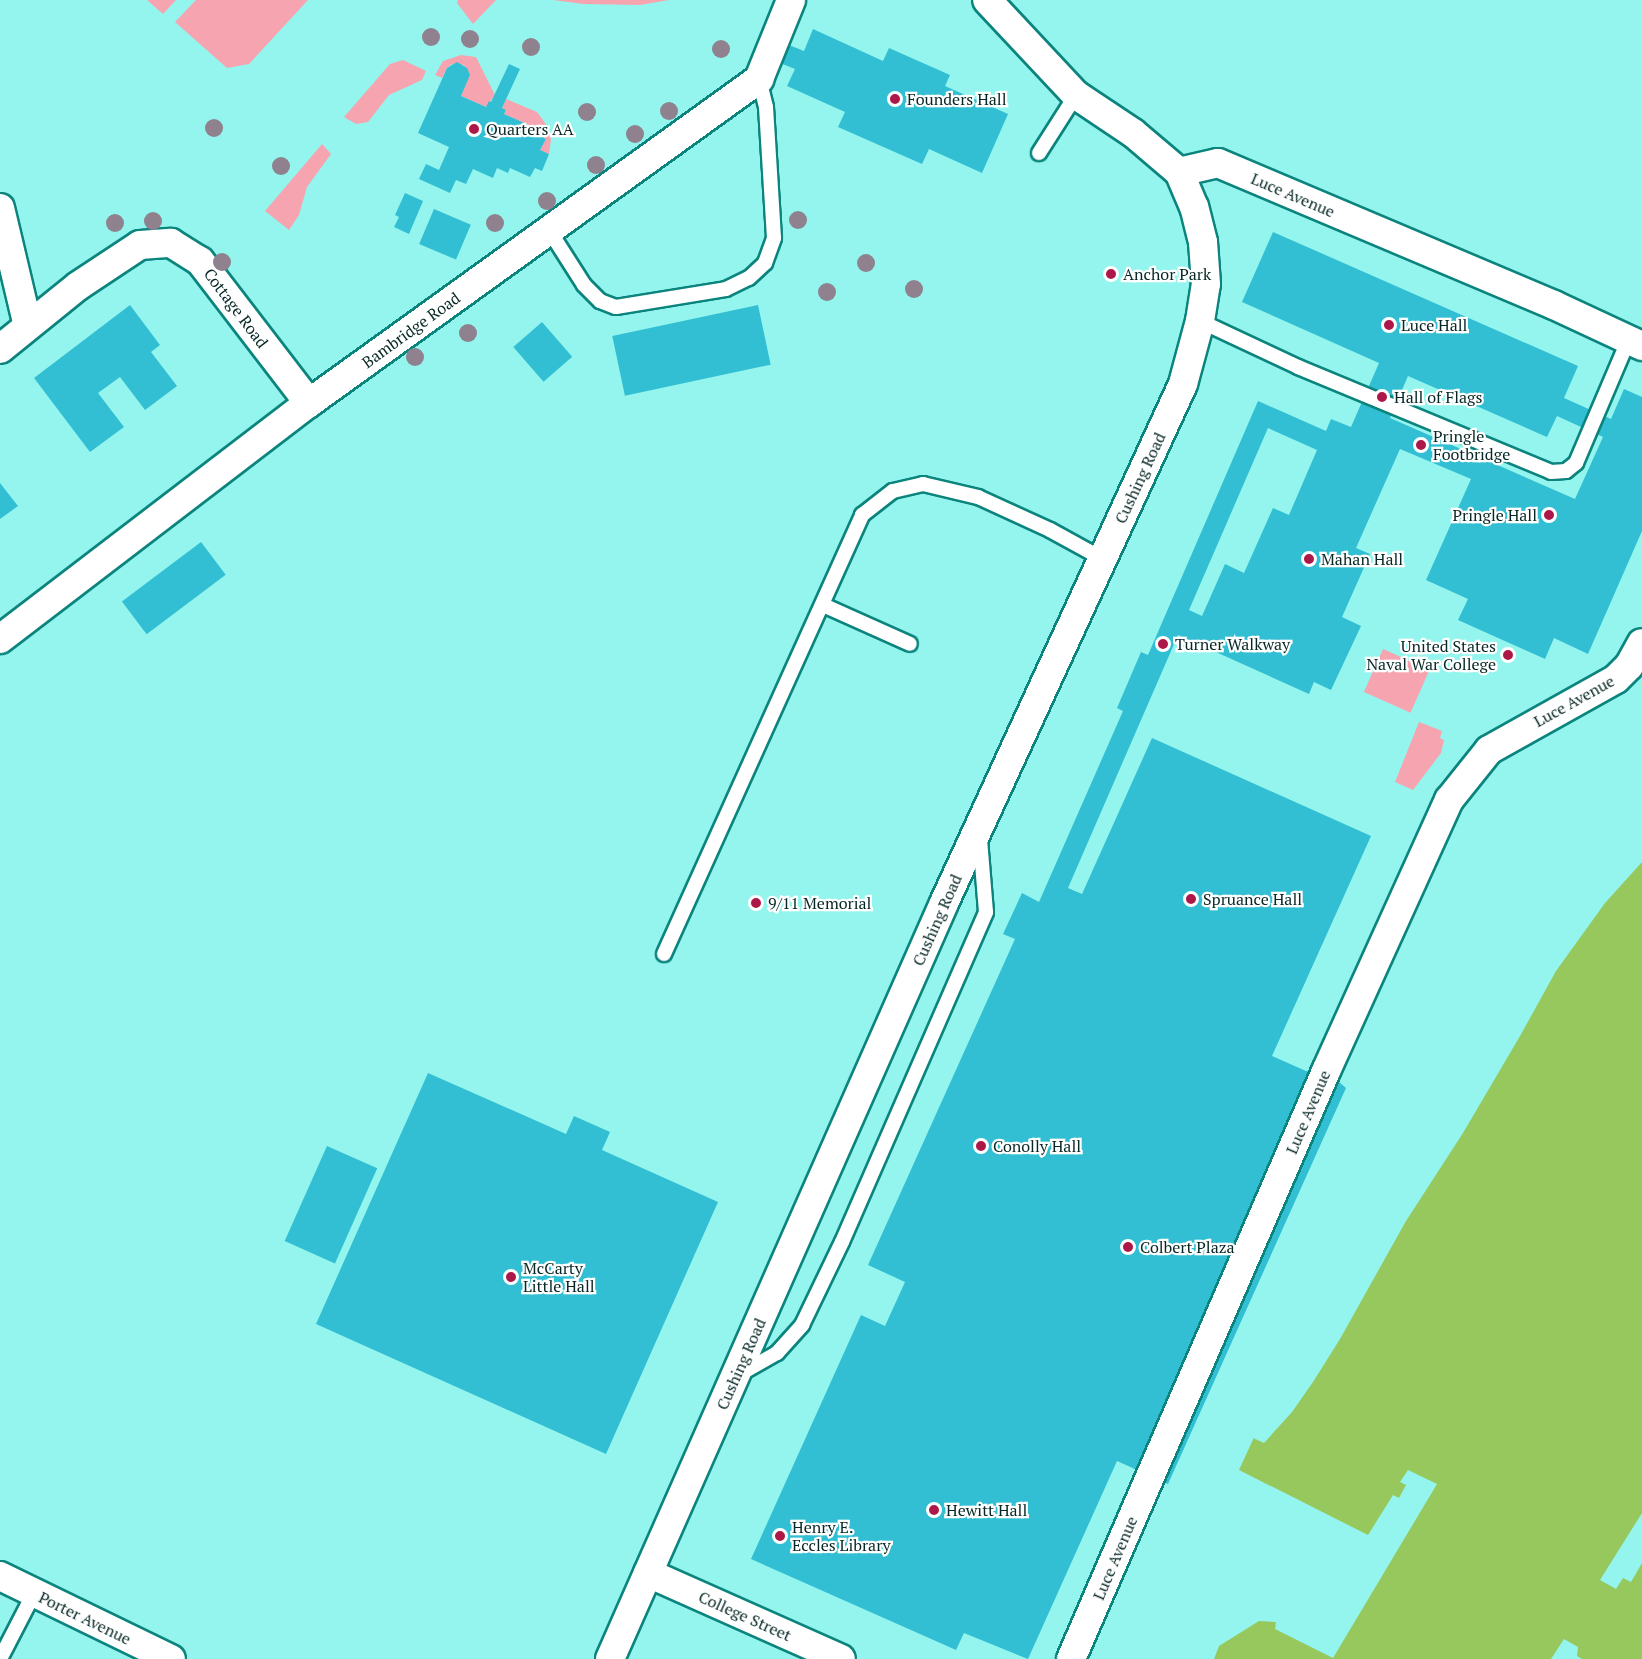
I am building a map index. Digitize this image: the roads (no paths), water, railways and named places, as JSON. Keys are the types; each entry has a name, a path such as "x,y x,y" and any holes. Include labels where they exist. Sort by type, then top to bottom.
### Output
{"street":[{"path":"759,79 791,0"},
{"path":"987,0 1076,94 1133,133 1179,172"},
{"name":"Bambridge Road","path":"0,639 309,403 759,79"},
{"name":"Luce Avenue","path":"1179,172 1218,164 1554,305 1635,342"},
{"name":"Cushing Road","path":"610,1659 979,826 1183,384 1200,321 1206,284 1203,242 1194,207 1179,172"},
{"path":"0,208 28,326"},
{"name":"Cottage Road","path":"0,349 78,286 140,244 171,243 200,261 309,403"},
{"name":"Luce Avenue","path":"1071,1659 1326,1071 1449,800 1490,750 1616,680 1629,666 1642,643"},
{"name":"College Street","path":"648,1573 842,1659"},
{"name":"Porter Avenue","path":"0,1576 171,1659"}],"lane":[{"path":"549,230 584,285 600,301 616,307 726,289 749,279 765,263 774,238 766,107 759,79"},
{"path":"1039,153 1076,94"},
{"path":"1200,321 1298,367 1542,470 1557,472 1570,468 1582,452 1635,342"},
{"path":"664,954 862,515 893,491 923,484 978,497 1050,530 1103,559"},
{"path":"823,605 910,644"},
{"path":"736,1377 777,1353 802,1325 842,1242 986,912 979,826"},
{"path":"0,1659 34,1593"}],"place":[{"name":"Founders Hall","path":"895,99"},
{"name":"Quarters AA","path":"474,129"},
{"name":"Anchor Park","path":"1111,274"},
{"name":"Luce Hall","path":"1389,325"},
{"name":"Hall of Flags","path":"1382,397"},
{"name":"Pringle Footbridge","path":"1421,445"},
{"name":"Pringle Hall","path":"1549,515"},
{"name":"Mahan Hall","path":"1309,559"},
{"name":"Turner Walkway","path":"1163,644"},
{"name":"United States Naval War College","path":"1508,655"},
{"name":"Spruance Hall","path":"1191,899"},
{"name":"9/11 Memorial","path":"756,903"},
{"name":"Conolly Hall","path":"981,1146"},
{"name":"Colbert Plaza","path":"1128,1247"},
{"name":"McCarty Little Hall","path":"511,1277"},
{"name":"Hewitt Hall","path":"934,1510"},
{"name":"Henry E. Eccles Library","path":"780,1536"}]}
